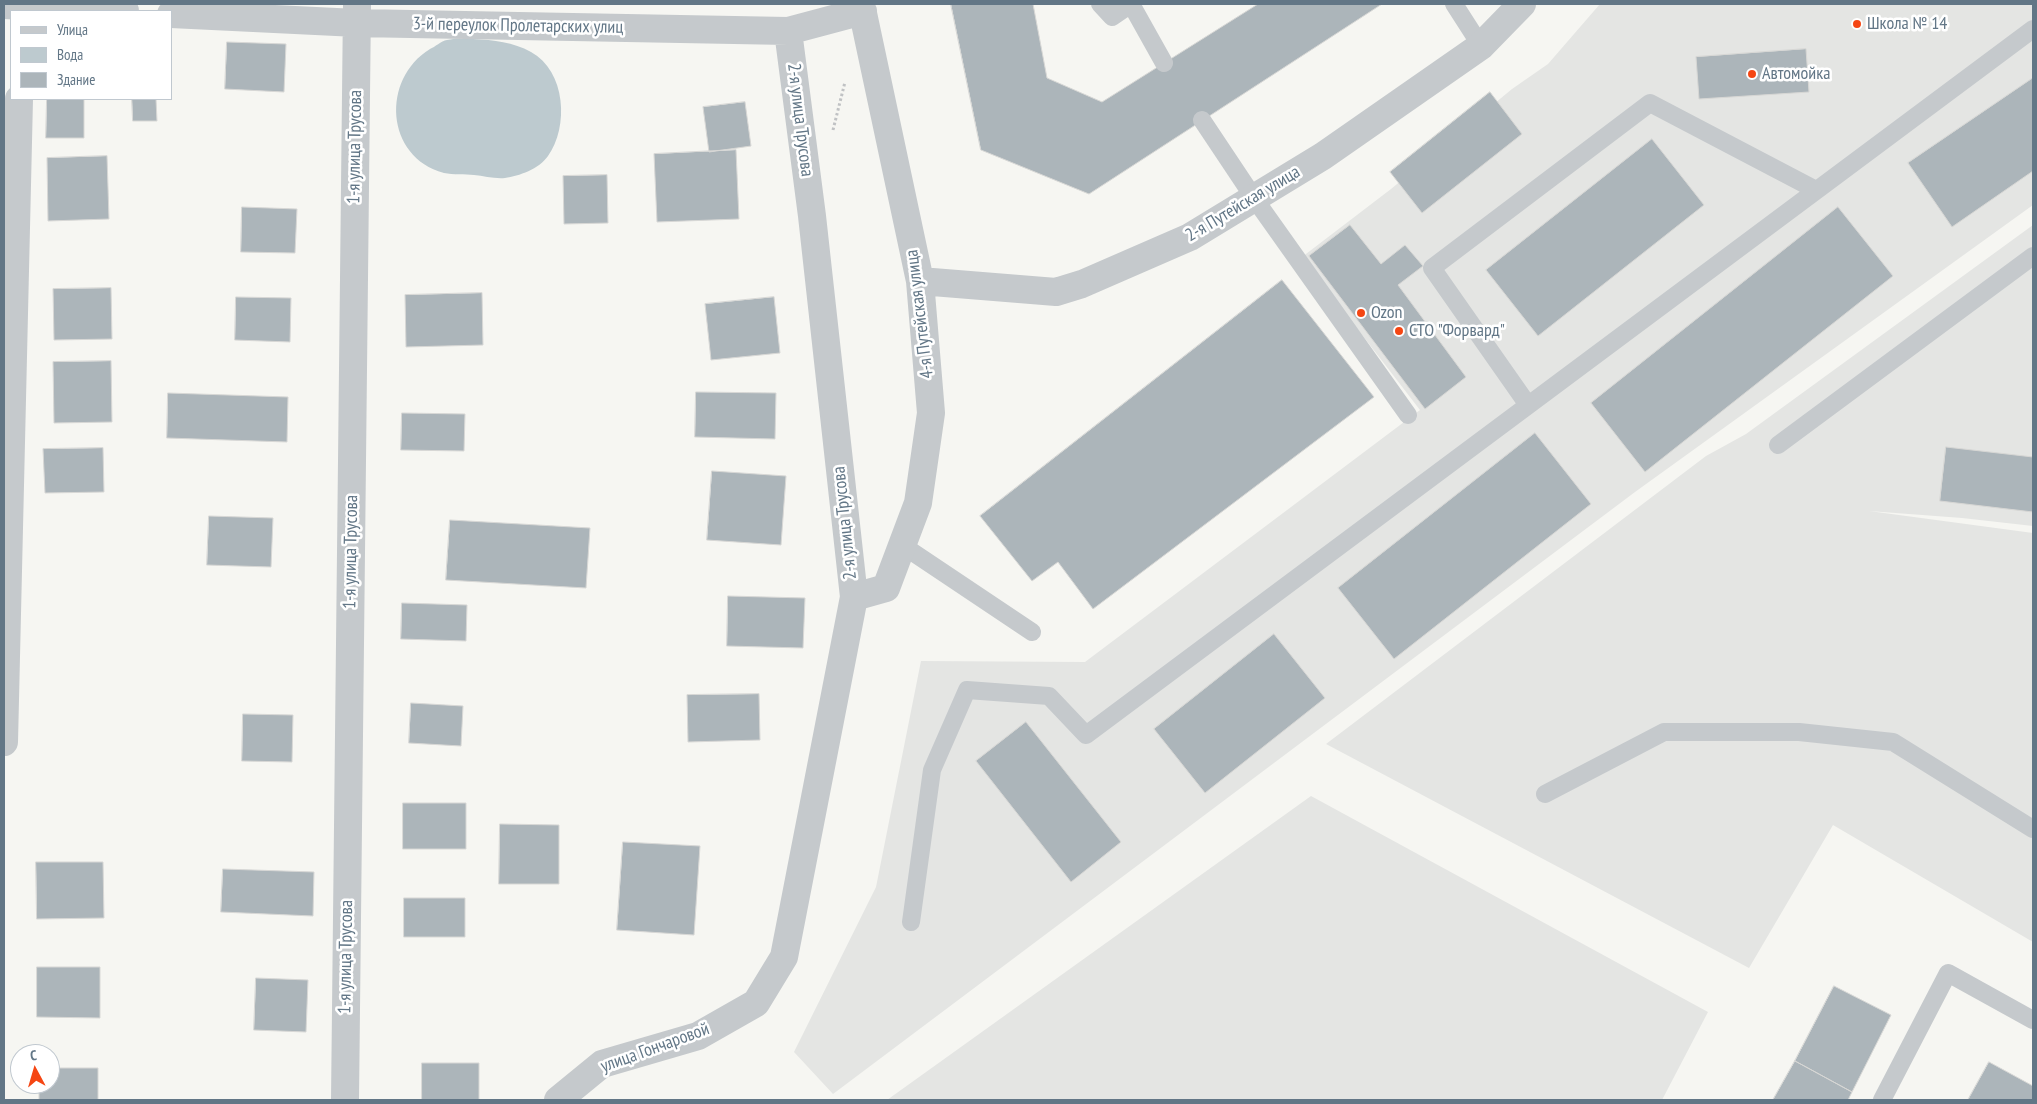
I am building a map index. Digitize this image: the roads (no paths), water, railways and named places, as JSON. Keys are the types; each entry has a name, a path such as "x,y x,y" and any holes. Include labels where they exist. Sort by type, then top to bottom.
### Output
{"street":[{"name":"2-я Путейская улица","path":"920,281 1056,292 1082,284 1190,237 1323,156 1480,46 1522,4"},
{"path":"17,7 98,10"},
{"name":"3-й переулок Пролетарских улиц","path":"172,14 357,13 788,31 862,8"},
{"name":"4-я Путейская улица","path":"854,597 886,588 918,503 931,413 920,281 862,8"},
{"name":"1-я улица Трусова","path":"345,1100 357,13"},
{"name":"2-я улица Трусова","path":"756,1003 784,958 854,597 812,216 788,31"},
{"path":"4,742 19,100"},
{"name":"улица Гончаровой","path":"558,1100 602,1064 698,1036 756,1003"}],"lane":[{"path":"1100,4 1112,18 1131,4 1164,62"},
{"path":"1454,4 1480,46"},
{"path":"911,922 932,770 967,690 1049,696 1086,735 2033,28"},
{"path":"1528,405 1432,268 1650,103 1816,190"},
{"path":"1202,120 1254,198 1408,415"},
{"path":"1778,445 2033,256"},
{"path":"902,545 1032,632"},
{"path":"1545,794 1664,732 1799,732 1893,742 2033,829"},
{"path":"1882,1100 1948,973 2033,1020"}],"water":[{"path":"450,39 503,42 531,52 543,61 551,72 557,86 561,115 555,144 544,161 522,174 493,178 444,173 424,164 410,151 401,135 397,116 397,97 403,79 414,62 430,49"}],"place":[{"name":"Школа № 14","path":"1857,24"},
{"name":"Автомойка","path":"1752,74"},
{"name":"Ozon","path":"1361,313"},
{"name":"СТО \"Форвард\"","path":"1399,331"}]}
